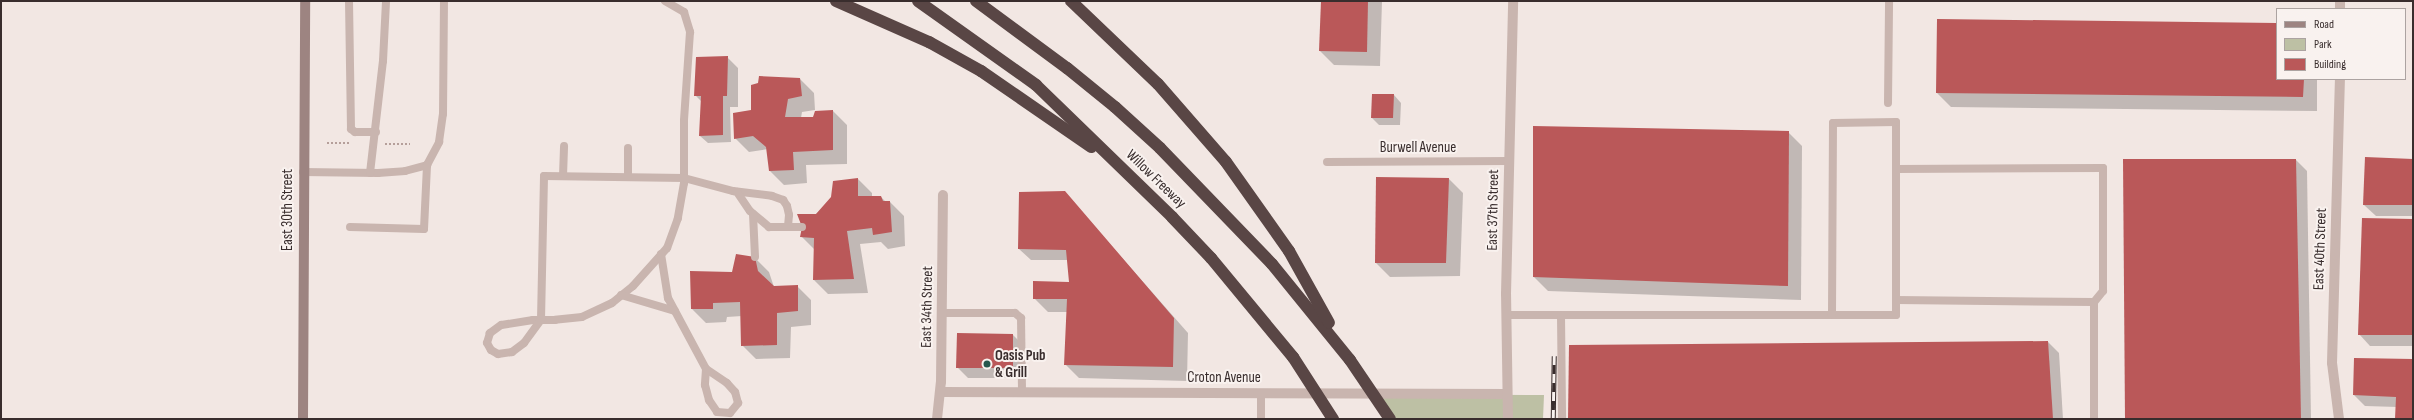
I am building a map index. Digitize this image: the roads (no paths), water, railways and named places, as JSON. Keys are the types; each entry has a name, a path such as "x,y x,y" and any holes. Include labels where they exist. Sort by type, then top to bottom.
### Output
{"highway":[{"path":"836,1 929,42 981,71 1124,171"},
{"name":"Willow Freeway","path":"918,1 1036,85 1211,258 1293,357 1333,419"},
{"name":"Willow Freeway","path":"976,1 1067,68 1115,107 1160,148 1238,227 1342,346 1390,419"},
{"path":"1071,1 1158,84 1226,162 1289,251 1342,346"}],"main road":[{"name":"East 30th Street","path":"303,419 305,1"}],"street":[{"name":"East 37th Street","path":"1508,419 1506,315 1512,1"},
{"name":"East 40th Street","path":"2339,419 2332,363 2340,80"},
{"name":"East 34th Street","path":"937,419 940,392 943,195"},
{"name":"Croton Avenue","path":"940,392 1508,394"}],"lane":[{"path":"349,1 351,129 355,132 376,132"},
{"path":"370,173 376,132 383,61 386,1"},
{"path":"350,228 424,229 427,165 440,142 443,114 444,1"},
{"path":"665,1 684,12 690,32 684,121 684,178 678,218 667,248 612,303 582,317 541,320 496,327 490,333 487,343 491,350 498,354 512,352 524,343 541,320 544,176 684,178 737,192 772,196 783,200 789,216 788,226"},
{"path":"1888,103 1889,1"},
{"path":"1506,315 1561,315 1832,315 1896,315 1896,122 1833,123 1832,315"},
{"path":"563,176 564,146"},
{"path":"628,148 628,177"},
{"name":"Burwell Avenue","path":"1327,162 1509,161"},
{"path":"303,172 370,173 405,171 427,165"},
{"path":"1896,168 2103,168 2103,291 2094,302 2094,419"},
{"path":"737,192 753,214 769,227 802,227"},
{"path":"753,214 755,257"},
{"path":"662,254 668,298 706,369 727,383 735,392 738,403 730,413 717,412 709,400 704,385 706,369"},
{"path":"620,295 675,311"},
{"path":"1896,300 2094,302"},
{"path":"942,313 1016,313 1021,318 1022,392"},
{"path":"1561,315 1562,419"},
{"path":"1261,393 1261,419"}],"railway":[{"path":"1553,419 1554,356"}],"place":[{"name":"Oasis Pub & Grill","path":"987,364"}]}
